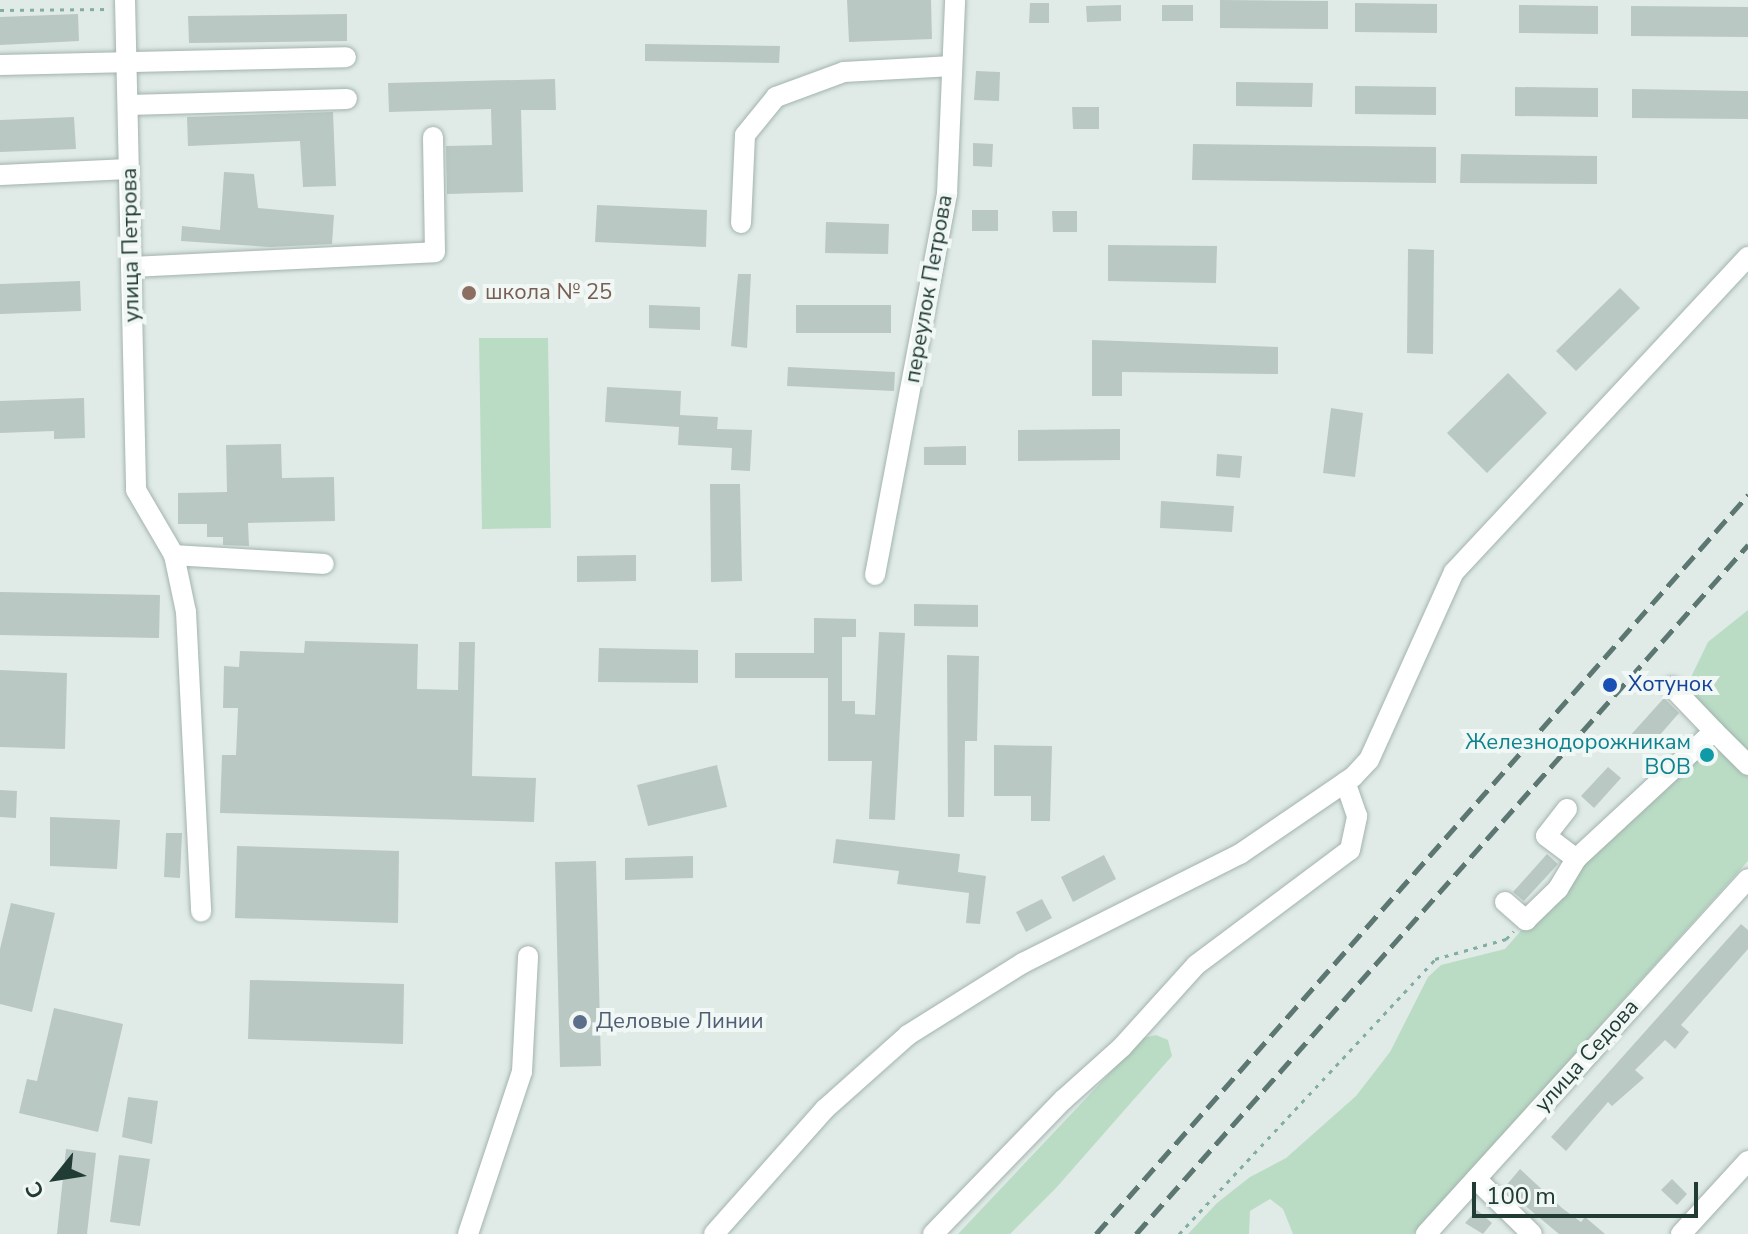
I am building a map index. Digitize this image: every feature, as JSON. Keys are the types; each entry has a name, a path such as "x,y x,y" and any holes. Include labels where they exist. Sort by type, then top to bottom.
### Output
{"street":[{"name":"переулок Петрова","path":"875,575 947,194 955,0"},
{"name":"улица Петрова","path":"126,4 136,490 174,555"},
{"path":"0,65 346,57"},
{"path":"741,223 745,135 776,97 844,72 952,66"},
{"path":"128,105 347,99"},
{"path":"131,267 435,252 433,137"},
{"path":"0,175 129,169"},
{"path":"714,1234 825,1109 908,1035 1023,963 1240,854 1345,782 1369,760 1454,572 1748,257"},
{"path":"201,912 186,612 174,555 324,564"},
{"path":"1672,687 1748,765"},
{"path":"1505,902 1526,920 1558,889 1576,859 1714,731"},
{"path":"933,1234 1063,1100 1122,1047 1196,965 1350,850 1357,816 1345,782"},
{"path":"1567,809 1546,836 1576,859"},
{"name":"улица Седова","path":"1426,1234 1748,879"},
{"path":"468,1234 522,1072 528,956"},
{"path":"1681,1234 1748,1161"},
{"path":"1476,1179 1532,1234"}],"path":[{"path":"0,10 126,4"},
{"path":"1179,1234 1435,959 1506,939 1526,920"}],"green space":[{"path":"479,338 548,338 551,528 482,529"},
{"path":"1748,610 1748,759 1697,706 1692,675 1708,642"},
{"path":"1717,745 1748,775 1748,861 1413,1234 1293,1234 1283,1209 1270,1199 1250,1211 1249,1234 1188,1234 1217,1203 1250,1177 1286,1158 1356,1096 1390,1052 1428,977 1441,965 1505,949 1583,860 1707,746"},
{"path":"1156,1035 1168,1040 1172,1056 1056,1188 1010,1234 958,1234 1143,1038"}],"building":[{"path":"847,0 931,0 932,39 849,42"},
{"path":"1220,0 1328,1 1328,29 1220,28"},
{"path":"1030,3 1049,3 1049,23 1029,23"},
{"path":"1355,3 1437,4 1437,33 1355,32"},
{"path":"1121,5 1121,21 1087,22 1086,6"},
{"path":"1162,5 1193,5 1193,21 1162,21"},
{"path":"1519,5 1598,6 1598,34 1519,33"},
{"path":"1631,6 1748,7 1748,37 1631,36"},
{"path":"78,14 79,41 0,45 0,17"},
{"path":"347,14 347,41 189,43 188,16"},
{"path":"645,44 780,46 779,63 645,61"},
{"path":"976,71 1000,72 999,101 974,100"},
{"path":"555,79 556,110 521,110 523,192 447,194 446,146 492,145 491,109 389,112 388,83"},
{"path":"1236,82 1313,83 1312,107 1236,106"},
{"path":"1355,86 1436,87 1436,115 1355,114"},
{"path":"1515,87 1598,88 1598,117 1515,116"},
{"path":"1632,89 1748,91 1748,119 1632,118"},
{"path":"1072,107 1099,107 1099,129 1073,129"},
{"path":"333,112 336,186 303,187 300,141 188,146 187,117"},
{"path":"74,117 76,149 0,152 0,120"},
{"path":"973,143 993,144 992,167 973,166"},
{"path":"1193,144 1436,147 1436,183 1192,180"},
{"path":"1461,154 1597,156 1597,184 1460,183"},
{"path":"224,172 254,174 258,208 334,215 332,244 270,247 181,241 182,226 220,230"},
{"path":"597,205 707,210 706,247 595,242"},
{"path":"972,210 998,210 998,231 972,231"},
{"path":"1052,211 1077,211 1077,232 1053,232"},
{"path":"826,222 889,224 888,254 825,253"},
{"path":"1108,245 1217,246 1216,283 1108,281"},
{"path":"1408,249 1434,250 1433,354 1407,353"},
{"path":"738,274 751,274 747,348 731,346"},
{"path":"80,281 81,311 0,314 0,284"},
{"path":"1620,288 1640,308 1576,371 1556,351"},
{"path":"649,305 700,307 700,330 649,328"},
{"path":"796,305 891,305 891,333 796,333"},
{"path":"1092,340 1278,347 1278,374 1122,372 1122,396 1092,396"},
{"path":"788,367 895,372 894,391 787,386"},
{"path":"1508,373 1547,413 1487,473 1447,433"},
{"path":"607,387 681,391 680,415 718,417 717,429 752,430 750,471 731,470 732,448 678,445 679,427 605,422"},
{"path":"84,398 85,438 54,439 54,431 0,433 0,401"},
{"path":"1331,408 1363,413 1355,477 1323,473"},
{"path":"1120,429 1120,460 1018,461 1018,430"},
{"path":"281,444 282,478 334,477 335,521 248,523 249,546 223,545 223,537 207,537 207,524 178,524 178,493 227,492 226,445"},
{"path":"966,446 966,465 924,465 924,447"},
{"path":"1217,454 1242,456 1240,478 1216,476"},
{"path":"710,484 740,484 742,581 711,582"},
{"path":"1161,501 1234,506 1232,532 1160,528"},
{"path":"636,555 636,581 577,582 577,556"},
{"path":"0,592 160,595 159,638 0,635"},
{"path":"914,604 978,605 978,627 914,626"},
{"path":"814,618 856,619 856,637 842,637 842,701 855,701 855,714 875,715 879,632 905,633 895,820 869,819 872,761 828,761 828,678 735,678 735,653 814,653"},
{"path":"305,641 418,644 417,689 458,690 459,642 475,642 472,776 536,778 534,822 220,813 222,755 236,755 238,708 223,708 224,666 239,667 240,651 304,653"},
{"path":"599,648 698,650 698,683 598,682"},
{"path":"947,655 979,656 977,741 965,741 964,817 948,817"},
{"path":"0,670 67,673 65,749 0,747"},
{"path":"1664,698 1679,713 1645,752 1628,738"},
{"path":"994,745 1052,746 1050,821 1031,821 1031,796 994,796"},
{"path":"717,765 727,807 648,826 637,785"},
{"path":"1608,767 1621,778 1594,808 1581,796"},
{"path":"0,790 17,791 16,818 0,817"},
{"path":"50,817 120,820 117,869 50,866"},
{"path":"166,833 182,833 180,878 164,877"},
{"path":"836,839 960,854 958,872 986,876 980,924 966,923 969,893 897,884 899,871 833,863"},
{"path":"237,846 399,851 398,923 235,918"},
{"path":"1547,854 1558,864 1524,901 1513,892"},
{"path":"1104,855 1116,879 1073,902 1061,877"},
{"path":"693,856 693,878 625,880 625,858"},
{"path":"596,861 601,1066 560,1067 555,862"},
{"path":"1042,899 1052,918 1026,932 1016,912"},
{"path":"11,903 55,913 32,1012 0,1004 0,949"},
{"path":"1741,924 1748,930 1748,949 1681,1025 1689,1032 1675,1049 1665,1040 1635,1070 1644,1078 1612,1106 1608,1102 1566,1151 1551,1137"},
{"path":"250,980 404,984 403,1044 248,1039"},
{"path":"54,1008 123,1024 98,1132 19,1113 27,1079 37,1081"},
{"path":"128,1097 158,1101 152,1144 122,1137"},
{"path":"66,1149 96,1153 87,1234 57,1234"},
{"path":"119,1155 150,1159 140,1226 110,1222"},
{"path":"1520,1169 1562,1208 1581,1222 1585,1217 1605,1234 1559,1234 1504,1188"},
{"path":"1672,1179 1687,1194 1677,1205 1661,1190"},
{"path":"1477,1210 1492,1223 1483,1234 1465,1223"}],"railway":[{"path":"1096,1234 1748,495"},
{"path":"1136,1234 1748,545"}],"place":[{"name":"школа № 25","path":"469,293"},
{"name":"Хотунок","path":"1610,685"},
{"name":"Железнодорожникам ВОВ","path":"1707,755"},
{"name":"Деловые Линии","path":"580,1022"}]}
